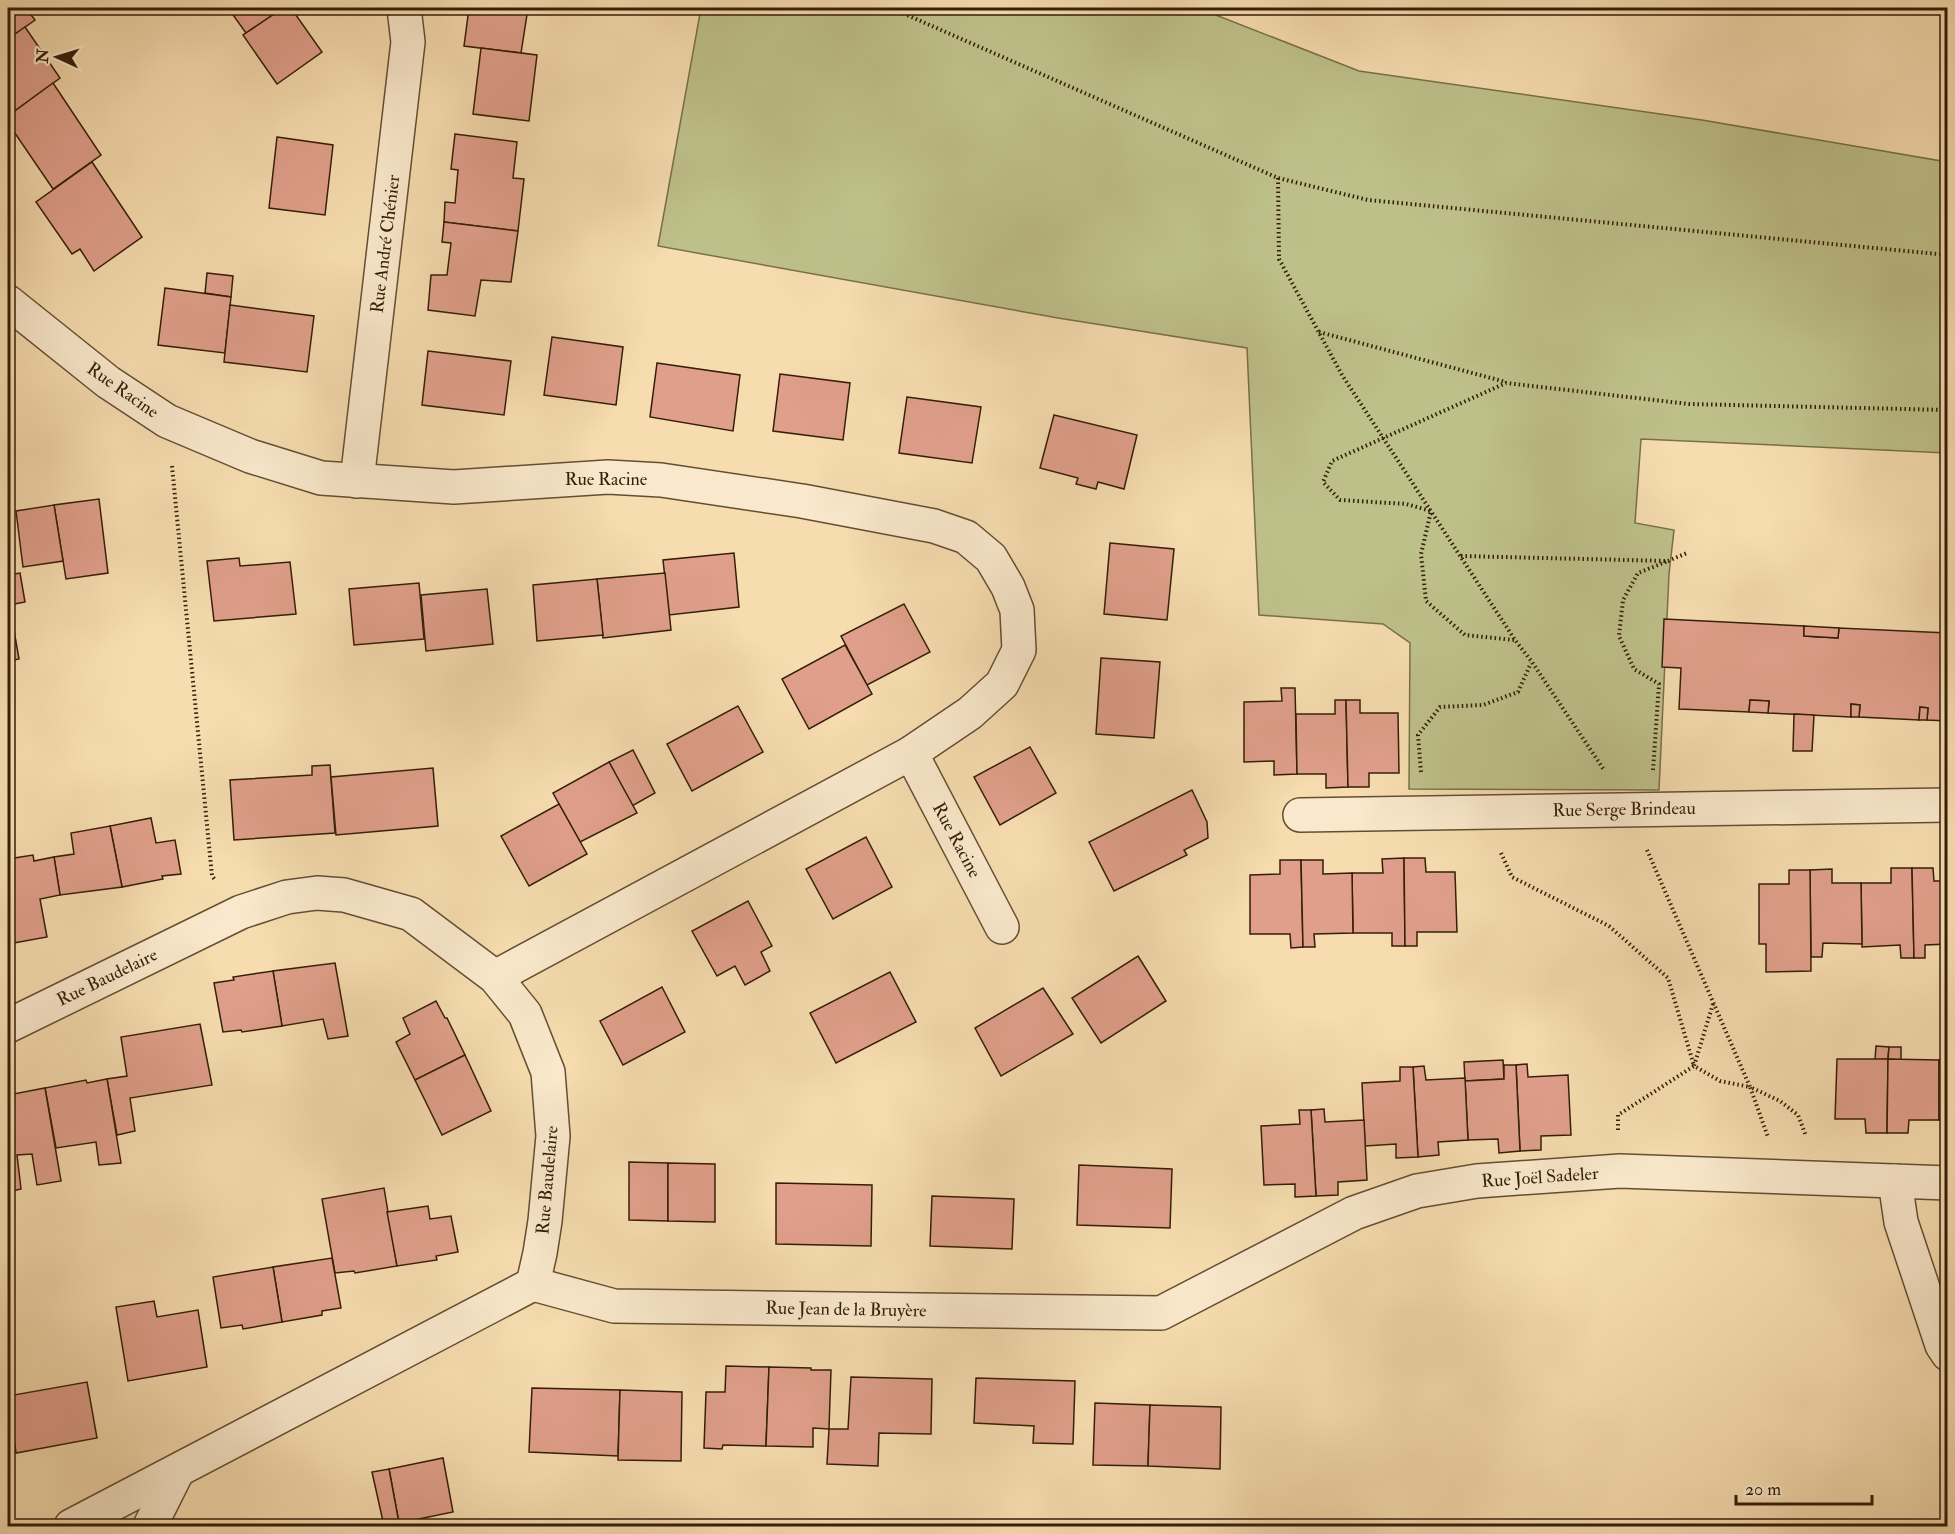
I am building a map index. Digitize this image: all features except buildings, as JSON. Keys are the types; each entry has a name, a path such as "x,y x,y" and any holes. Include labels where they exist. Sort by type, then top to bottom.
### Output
{"street":[{"name":"Rue André Chénier","path":"357,482 408,42 404,8"},
{"name":"Rue Racine","path":"8,302 108,382 167,421 250,456 321,478 454,487 608,477 661,480 846,509 934,526 966,537 992,558 1008,587 1017,610 1019,650 1002,684 970,713 911,753 495,977"},
{"name":"Rue Racine","path":"911,753 1002,927"},
{"name":"Rue Serge Brindeau","path":"1300,815 1947,805"},
{"name":"Rue Baudelaire","path":"8,1026 242,912 287,897 317,893 344,895 411,914 495,977 525,1014 548,1072 553,1136 545,1221 533,1284"},
{"name":"Rue Joël Sadeler","path":"1161,1313 1354,1213 1417,1191 1477,1181 1620,1171 1947,1183"},
{"path":"1895,1181 1901,1222 1947,1354"},
{"name":"Rue Jean de la Bruyère","path":"533,1284 614,1306 1161,1313"},
{"path":"71,1527 533,1284"},
{"path":"150,1527 177,1472"}],"path":[{"path":"891,8 1278,178 1368,200 1947,255"},
{"path":"1278,178 1279,259 1342,375 1515,640 1640,809 1713,1003 1750,1087 1783,1177"},
{"path":"1319,332 1506,383 1689,404 1947,410"},
{"path":"1431,511 1406,504 1340,500 1323,483 1332,461 1506,383"},
{"path":"167,421 212,876 242,912"},
{"path":"1431,511 1421,554 1426,601 1465,635 1515,640"},
{"path":"1640,809 1659,684 1634,669 1619,636 1623,600 1638,573 1687,553"},
{"path":"1461,556 1668,561"},
{"path":"1424,813 1418,735 1440,707 1483,705 1518,692 1532,662"},
{"path":"1482,812 1512,877 1609,926 1668,978 1694,1066 1720,1082 1750,1087 1780,1101 1798,1115 1823,1179"},
{"path":"1620,1171 1618,1115 1694,1066 1713,1003"}],"green space":[{"path":"701,8 1198,8 1359,71 1702,120 1947,162 1947,453 1641,439 1635,523 1674,530 1669,574 1659,790 1409,789 1410,643 1383,624 1259,615 1247,348 1058,318 658,246"}]}
